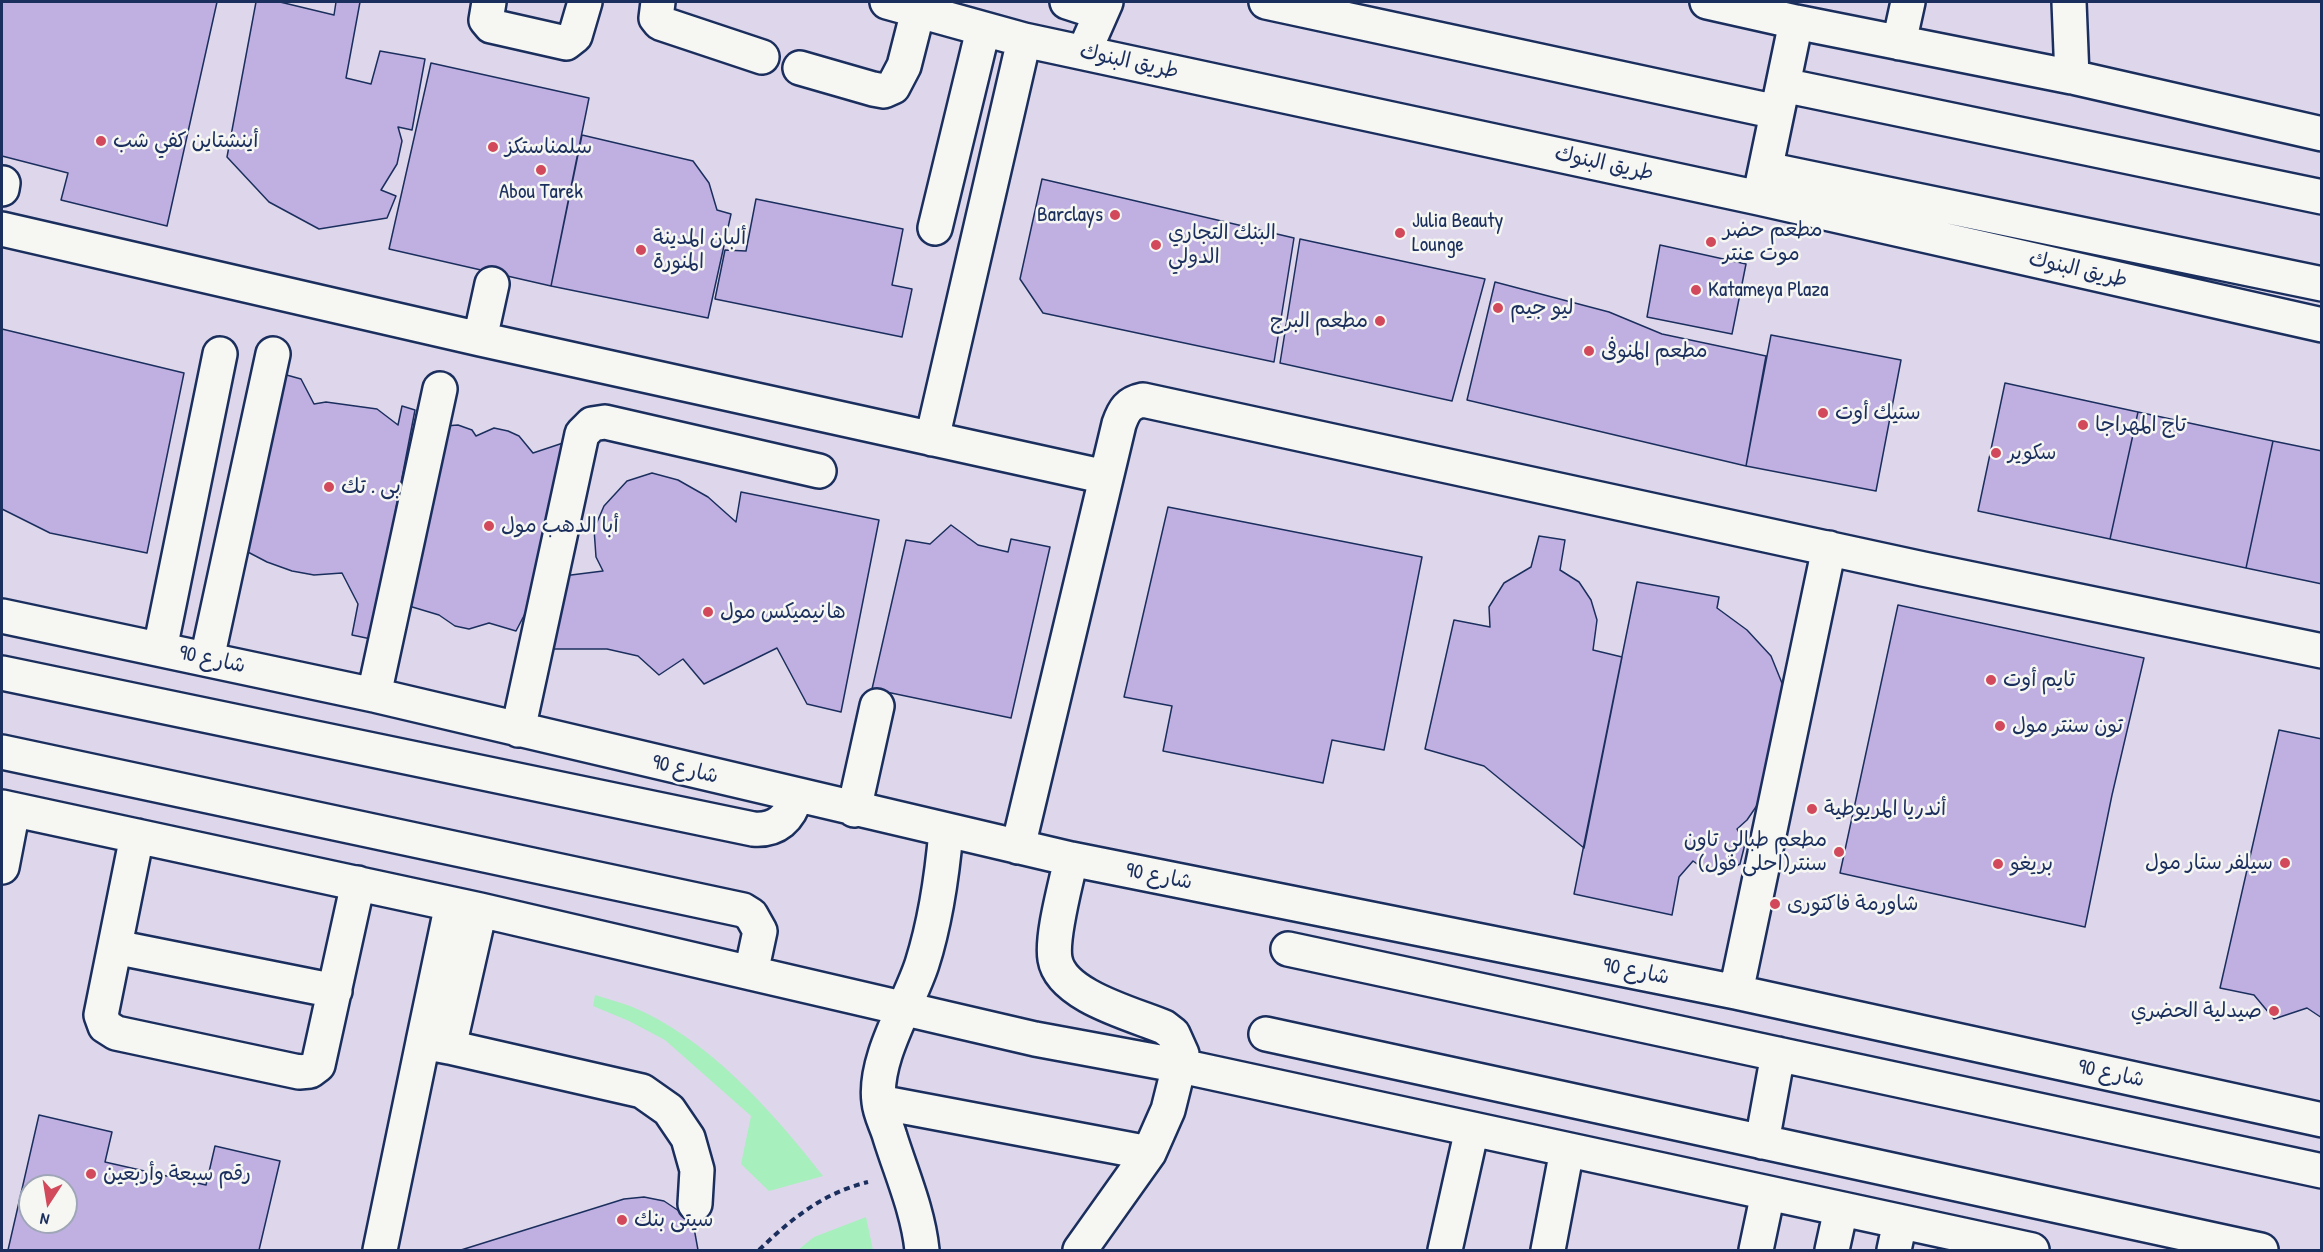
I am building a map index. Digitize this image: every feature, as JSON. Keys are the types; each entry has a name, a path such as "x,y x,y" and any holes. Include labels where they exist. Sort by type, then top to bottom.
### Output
{"street":[{"path":"489,2 486,20 491,26 566,43 575,36 585,2"},
{"path":"658,2 656,18 660,23 762,57"},
{"name":"طريق البنوك","path":"887,2 1024,40 1763,183 2322,325"},
{"path":"1066,2 1103,7 1084,52"},
{"path":"1266,2 2322,197"},
{"path":"1899,43 1908,2"},
{"path":"2069,2 2072,77"},
{"path":"1716,3 1796,22 2072,77 2322,134"},
{"path":"800,68 873,89 884,91 893,87 904,66 918,12"},
{"path":"1796,22 1763,183 2322,284"},
{"path":"935,228 983,30"},
{"path":"932,439 1024,40"},
{"path":"2,229 480,339 1106,477"},
{"path":"480,339 492,284"},
{"path":"160,649 220,354"},
{"path":"207,659 273,354"},
{"path":"374,695 440,389"},
{"path":"1018,847 1106,477 1124,411 1132,402 1154,400 1829,548 2322,651"},
{"path":"518,730 582,434 591,424 605,422 819,471"},
{"path":"1736,992 1829,548"},
{"name":"شارع 90","path":"2,616 374,695 854,810 1071,859 1736,992 2322,1120"},
{"path":"2,673 753,829 763,830 781,822 788,816 795,796"},
{"path":"854,810 877,706"},
{"path":"2,752 743,910 751,915 760,931 751,973"},
{"path":"2,867 7,808 466,907 1035,1039 1181,1065 1841,1209 1897,1236 2032,1251"},
{"path":"922,1251 919,1224 879,1102 886,1055 921,967 934,923 942,879 946,831"},
{"path":"137,836 100,1015 105,1026 116,1032 299,1072 310,1071 318,1065 357,883"},
{"path":"1071,859 1054,946 1058,970 1074,989 1164,1027 1179,1043 1181,1065 1168,1110 1149,1153 1080,1251"},
{"path":"380,1251 436,1045 466,907"},
{"path":"115,947 335,991"},
{"path":"1288,949 2322,1171"},
{"path":"1266,1034 2261,1251"},
{"path":"436,1045 642,1090 669,1110 688,1138 697,1170 696,1204"},
{"path":"1762,1142 1778,1054"},
{"path":"879,1102 1149,1153"},
{"path":"1445,1251 1473,1129"},
{"path":"1548,1251 1567,1149"},
{"path":"1756,1251 1768,1193"},
{"path":"1832,1251 1841,1209"}],"path":[{"path":"759,1251 789,1220 825,1197 866,1182 903,1177"}],"shaded area":[{"path":"2,2 2321,2 2321,1250 2,1250"}],"green space":[{"path":"595,995 630,1006 658,1020 686,1037 712,1057 760,1102 823,1176 769,1191 741,1164 751,1116 665,1040 629,1021 593,1006"},
{"path":"866,1217 873,1250 798,1250 814,1237"}],"building":[{"path":"2,2 217,2 167,226 61,200 68,173 2,156"},
{"path":"256,2 280,2 334,15 336,2 360,2 346,78 371,84 380,51 425,59 412,130 398,127 402,141 397,164 381,190 396,196 387,218 319,229 269,202 227,157"},
{"path":"431,63 589,98 551,286 389,249"},
{"name":"ألبان المدينة المنورة","path":"582,135 693,161 709,183 717,210 731,214 708,318 551,286"},
{"path":"1042,179 1294,238 1274,362 1043,313 1020,279"},
{"path":"756,199 903,229 892,285 912,289 902,337 715,299 725,250 746,251"},
{"name":"مطعم البرج","path":"1300,239 1485,279 1452,401 1280,363"},
{"name":"Katameya Plaza","path":"1660,245 1746,264 1732,334 1647,317"},
{"path":"1495,282 1609,312 1662,334 1766,356 1746,466 1467,400"},
{"path":"2,329 184,373 147,553 50,533 2,509"},
{"name":"ستيك أوت","path":"1771,335 1901,360 1876,491 1746,466"},
{"name":"بى . تك","path":"283,374 301,379 314,404 326,402 377,409 398,425 402,406 415,410 371,639 352,635 358,604 342,573 314,575 292,571 244,550"},
{"path":"2005,383 2138,412 2110,539 1978,511"},
{"path":"2138,412 2273,441 2246,568 2110,539"},
{"name":"أبا الدهب مول","path":"458,425 472,430 476,436 494,428 508,431 519,436 533,453 563,443 561,463 528,608 516,631 489,623 469,629 455,626 439,615 409,606 445,426"},
{"path":"2273,441 2322,451 2322,584 2246,568"},
{"name":"هانيميكس مول","path":"652,473 678,480 708,497 736,522 741,492 879,520 841,712 807,704 777,648 704,684 683,659 659,675 638,656 607,649 546,649 563,576 603,571 596,557 594,529 604,506 627,481"},
{"path":"1168,507 1422,557 1384,750 1332,740 1323,783 1163,751 1172,706 1124,697"},
{"path":"951,525 978,545 1008,552 1011,539 1050,547 1011,718 872,689 906,540 930,544"},
{"path":"1539,536 1565,540 1560,570 1579,582 1591,600 1597,620 1593,650 1622,657 1584,848 1484,766 1425,749 1454,620 1490,627 1489,607 1504,583 1531,567"},
{"path":"1637,582 1719,597 1717,608 1747,630 1771,656 1786,693 1760,801 1747,820 1737,829 1745,844 1740,864 1726,872 1707,871 1693,861 1679,877 1672,915 1574,894"},
{"name":"تون سنتر مول","path":"1898,605 2144,658 2112,795 2085,927 1840,873"},
{"name":"سيلفر ستار مول","path":"2279,730 2322,739 2322,1018 2307,1008 2274,1019 2254,995 2220,988"},
{"name":"رقم سبعة وأربعين","path":"39,1115 112,1132 105,1162 206,1185 215,1146 280,1161 259,1250 8,1250 18,1206 18,1234 78,1234 78,1174 25,1174"},
{"name":"سيتى بنك","path":"644,1197 664,1201 682,1213 694,1228 698,1250 461,1250 624,1199"}],"place":[{"name":"أينشتاين كفي شب","path":"101,141"},
{"name":"سلمناستكز","path":"493,147"},
{"name":"Abou Tarek","path":"541,170"},
{"name":"Barclays","path":"1115,215"},
{"name":"Julia Beauty Lounge","path":"1400,233"},
{"name":"مطعم حضر موت عنتر","path":"1711,242"},
{"name":"البنك التجاري الدولي","path":"1156,245"},
{"name":"ألبان المدينة المنورة","path":"641,250"},
{"name":"Katameya Plaza","path":"1696,290"},
{"name":"ليو جيم","path":"1498,308"},
{"name":"مطعم البرج","path":"1380,321"},
{"name":"مطعم المنوفى","path":"1589,351"},
{"name":"ستيك أوت","path":"1823,413"},
{"name":"تاج المهراجا","path":"2083,425"},
{"name":"سكوير","path":"1996,453"},
{"name":"بى . تك","path":"329,487"},
{"name":"أبا الدهب مول","path":"489,526"},
{"name":"هانيميكس مول","path":"708,612"},
{"name":"تايم أوت","path":"1991,680"},
{"name":"تون سنتر مول","path":"2000,726"},
{"name":"أندريا المريوطية","path":"1812,809"},
{"name":"مطعم طبالي تاون سنتر(احلى فول)","path":"1839,852"},
{"name":"سيلفر ستار مول","path":"2285,863"},
{"name":"بريغو","path":"1998,864"},
{"name":"شاورمة فاكتورى","path":"1775,904"},
{"name":"صيدلية الحضري","path":"2274,1011"},
{"name":"رقم سبعة وأربعين","path":"91,1174"},
{"name":"سيتى بنك","path":"622,1220"}]}
